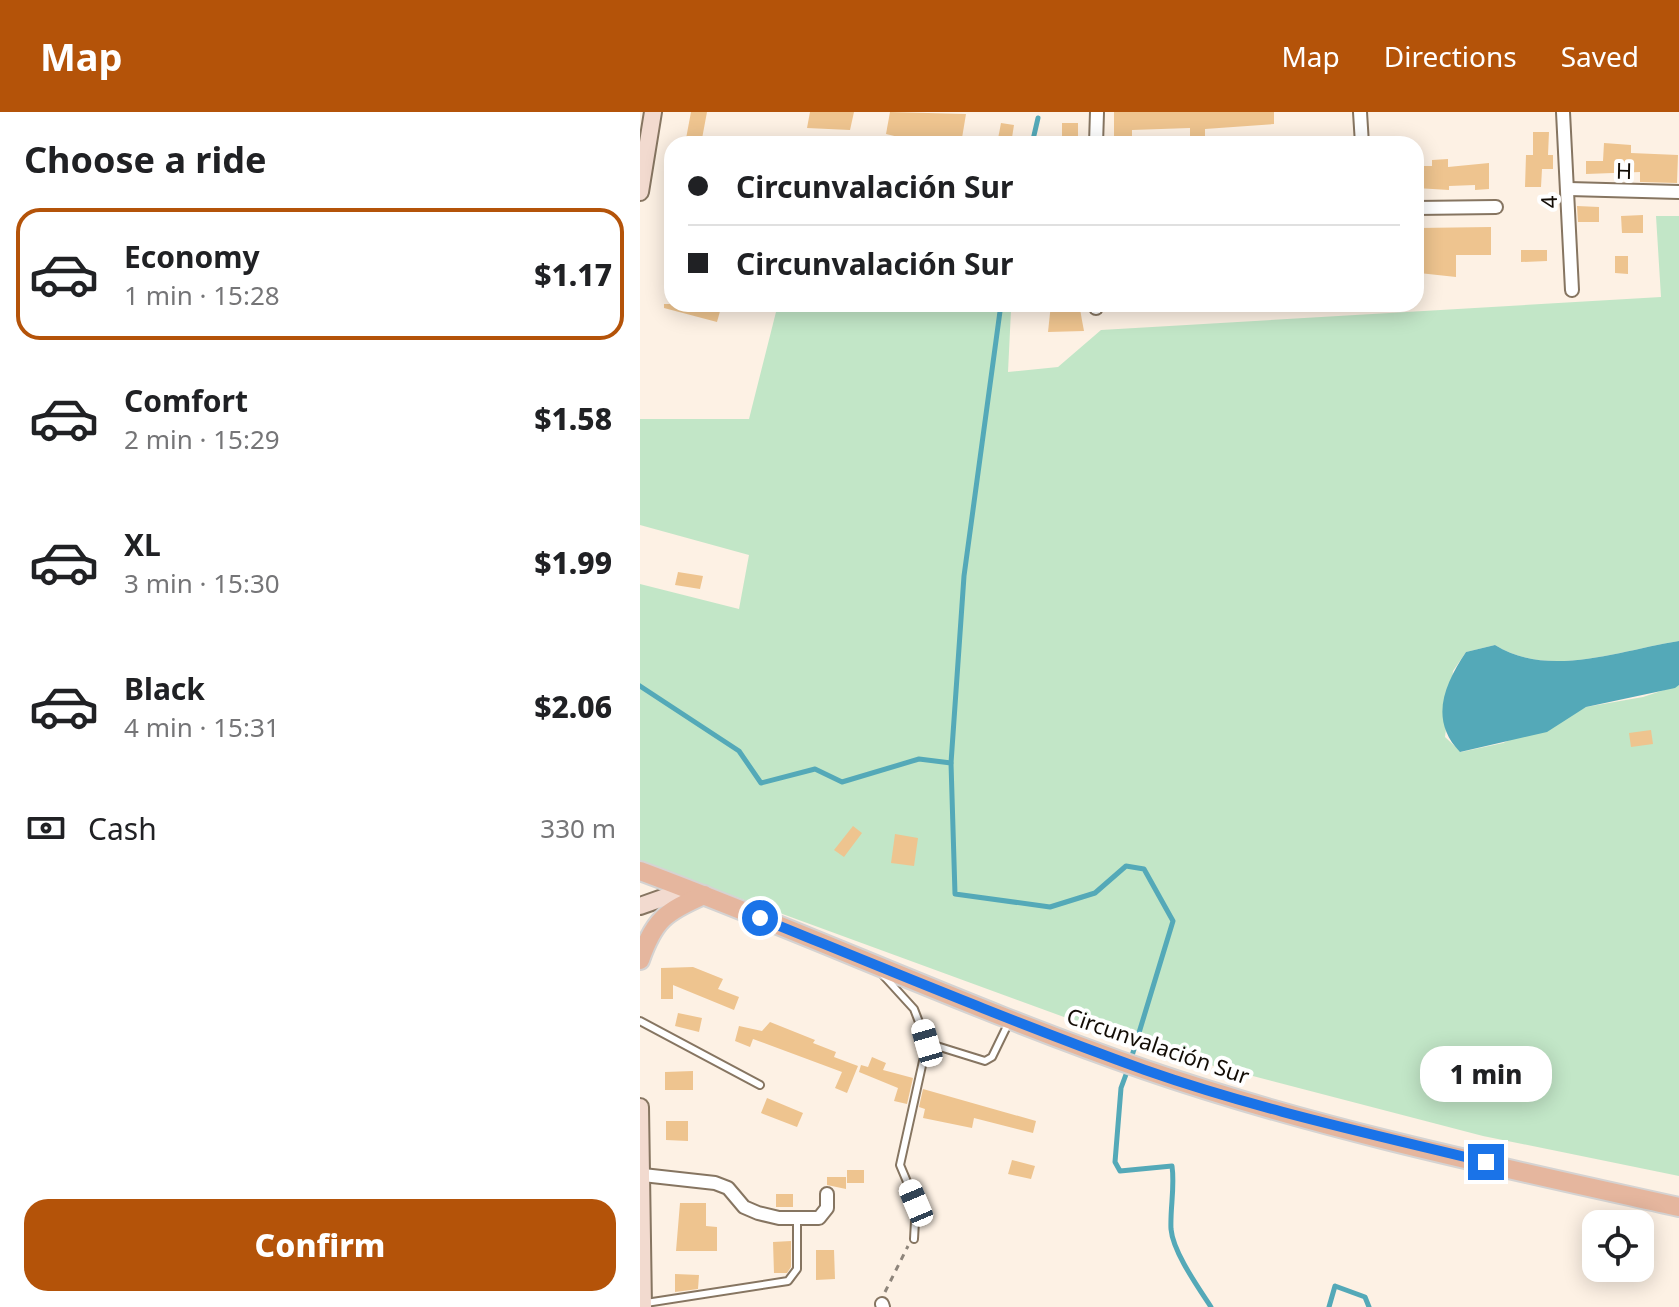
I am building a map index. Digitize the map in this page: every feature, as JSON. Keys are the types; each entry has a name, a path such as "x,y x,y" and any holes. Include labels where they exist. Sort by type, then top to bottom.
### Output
{"main road":[{"path":"640,192 653,112"},
{"name":"Circunvalación Sur","path":"640,871 1010,1020 1145,1070 1259,1106 1679,1207"},
{"path":"640,906 696,892"},
{"path":"640,960 651,932 667,912 696,892"},
{"path":"640,1107 643,1305"}],"street":[{"path":"1096,136 1097,112"},
{"path":"1360,112 1362,136"},
{"name":"4","path":"1563,112 1572,290"},
{"name":"H","path":"1569,189 1679,192"},
{"path":"1424,208 1496,207"},
{"path":"643,1175 715,1183 728,1188 744,1207 758,1213 797,1218 819,1218 827,1208 827,1194"}],"lane":[{"path":"872,964 914,1009 927,1043 900,1165 916,1203 914,1239"},
{"path":"927,1043 985,1061 992,1057 1010,1020"},
{"path":"640,1021 760,1085"},
{"path":"643,1305 788,1281 797,1269 797,1218"}],"path":[{"path":"882,1305 898,1262 914,1239"}],"green space":[{"path":"1656,216 1679,216 1679,641 1562,661 1516,655 1495,645 1466,652 1453,671 1445,737 1461,752 1503,743 1586,707 1643,697 1679,685 1679,1176 1483,1136 1157,1051 640,862 640,584 739,609 749,555 640,525 640,419 749,419 776,312 1011,312 1008,372 1058,367 1101,330 1661,297"}],"water":[{"path":"1679,641 1679,685 1675,688 1586,707 1547,732 1460,752 1445,728 1442,715 1446,690 1466,652 1495,645 1516,655 1562,661"}],"building":[{"path":"691,112 707,112 702,136 686,136"},
{"path":"810,112 854,112 850,130 807,128"},
{"path":"890,112 966,114 962,136 886,134"},
{"path":"1114,112 1274,112 1274,124 1205,129 1205,136 1190,136 1190,128 1132,130 1132,136 1114,136"},
{"path":"1001,123 1014,125 1012,136 999,136"},
{"path":"1062,123 1078,123 1078,136 1062,136"},
{"path":"1533,132 1549,132 1548,155 1553,155 1553,169 1542,169 1541,187 1525,187 1526,155 1533,155"},
{"path":"1604,143 1631,145 1631,153 1678,155 1677,183 1640,182 1640,172 1586,174 1586,161 1603,161"},
{"path":"1448,159 1448,167 1489,163 1489,189 1475,190 1475,185 1449,186 1449,190 1424,188 1424,166 1432,166 1432,160"},
{"path":"1577,206 1599,207 1599,222 1578,222"},
{"path":"1643,215 1643,233 1622,233 1621,216"},
{"path":"1491,227 1491,255 1456,255 1456,277 1424,274 1424,228"},
{"path":"1521,250 1547,250 1547,261 1521,262"},
{"path":"1615,256 1628,256 1628,274 1615,273"},
{"path":"679,312 720,312 717,322"},
{"path":"1050,312 1080,312 1084,331 1048,332"},
{"path":"678,572 703,576 700,589 675,585"},
{"path":"1651,730 1653,744 1631,747 1629,733"},
{"path":"853,826 862,833 844,857 834,850"},
{"path":"895,834 918,838 914,866 891,863"},
{"path":"693,967 723,979 718,989 739,997 734,1010 673,985 673,999 661,999 661,968"},
{"path":"678,1013 702,1018 699,1032 675,1026"},
{"path":"770,1022 815,1040 813,1043 836,1052 834,1057 858,1066 847,1093 835,1088 842,1072 753,1039 750,1047 735,1041 739,1026 762,1031"},
{"path":"872,1057 886,1063 883,1070 913,1078 907,1104 894,1101 898,1088 859,1072 861,1065 868,1067"},
{"path":"693,1071 693,1090 665,1090 665,1072"},
{"path":"923,1089 1036,1121 1033,1133 974,1118 972,1128 923,1118 925,1109 919,1107"},
{"path":"767,1098 803,1113 797,1127 761,1113"},
{"path":"666,1121 688,1121 688,1141 666,1140"},
{"path":"1012,1160 1035,1166 1031,1179 1008,1174"},
{"path":"847,1170 864,1170 864,1183 847,1183"},
{"path":"827,1177 846,1177 846,1189 827,1185"},
{"path":"776,1194 793,1194 793,1207 776,1207"},
{"path":"680,1203 706,1203 706,1226 717,1227 717,1251 676,1251"},
{"path":"791,1241 791,1267 787,1273 774,1273 773,1242"},
{"path":"816,1250 834,1250 835,1279 816,1280"},
{"path":"675,1274 699,1275 698,1289 675,1292"}],"waterway":[{"path":"1034,136 1038,118"},
{"path":"951,763 964,576 1000,312"},
{"path":"640,686 739,751 761,783 815,769 842,782 919,759 951,763 955,894 1050,907 1095,893 1126,866 1144,869 1173,921 1131,1059"},
{"path":"1128,1069 1121,1088 1115,1162 1120,1171 1172,1166 1173,1238 1187,1269 1211,1307"},
{"path":"1329,1307 1335,1286 1365,1297 1369,1307"}],"route":[{"path":"760,918 1038,1031 1145,1070 1259,1106 1486,1162"}]}
